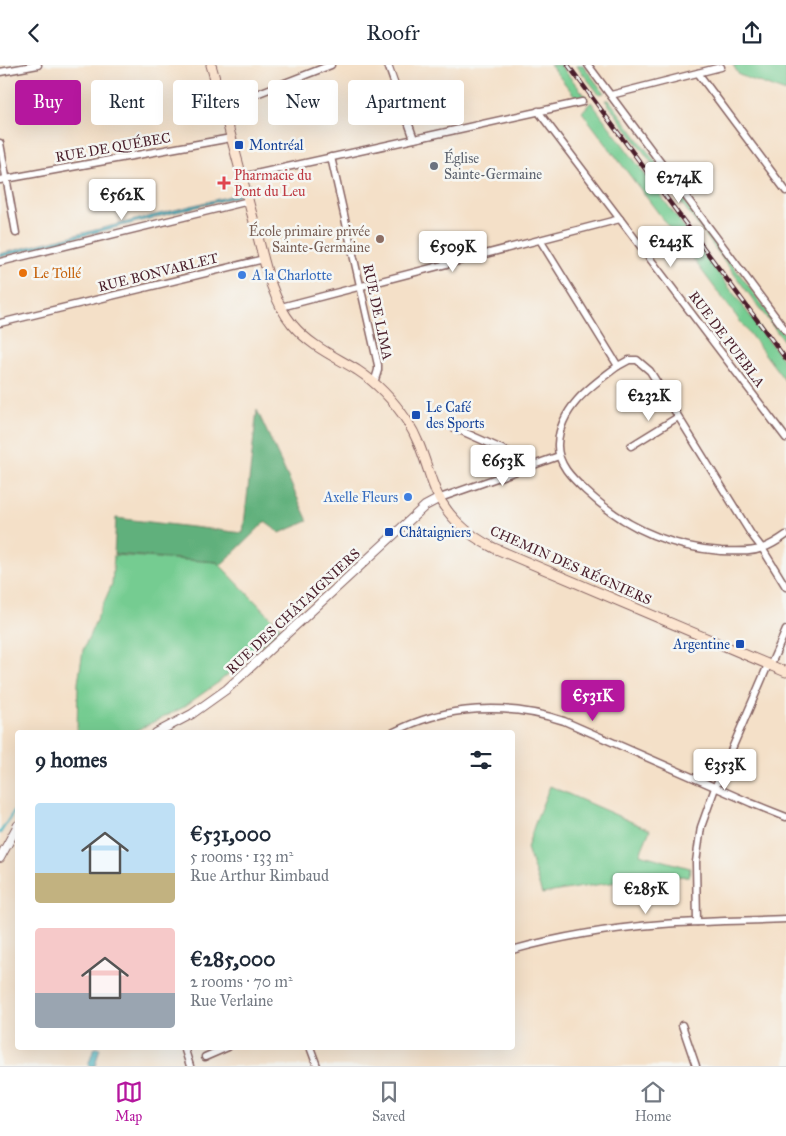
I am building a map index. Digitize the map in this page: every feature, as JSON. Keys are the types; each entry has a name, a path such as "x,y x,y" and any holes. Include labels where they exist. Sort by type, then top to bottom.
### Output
{"main road":[{"name":"CHEMIN DES RÉGNIERS","path":"211,65 215,80"},
{"name":"CHEMIN DES RÉGNIERS","path":"228,125 264,259 281,307 294,326 313,344 356,369 374,383 399,410 412,429 440,499 461,525 486,544 786,673"}],"street":[{"path":"0,72 38,65"},
{"path":"258,93 331,65"},
{"path":"388,65 414,139"},
{"path":"588,65 786,331"},
{"path":"611,95 721,67"},
{"path":"698,73 786,191"},
{"path":"242,177 582,102"},
{"name":"RUE DE PUEBLA","path":"538,111 786,438"},
{"name":"RUE DE QUÉBEC","path":"3,180 231,138"},
{"path":"0,143 3,180 16,233"},
{"name":"RUE DE LIMA","path":"331,157 378,365 374,383"},
{"path":"0,262 249,201"},
{"path":"281,307 620,219"},
{"path":"540,240 618,366"},
{"name":"RUE BONVARLET","path":"0,323 264,259"},
{"path":"786,535 762,548 735,551 702,549 675,543 648,533 619,518 598,503 569,474 559,456 560,433 569,411 580,396 618,366 633,359 644,364 653,376 751,534 762,548 786,587"},
{"path":"631,446 678,417"},
{"path":"448,425 511,453 515,457 519,470"},
{"path":"440,499 559,456"},
{"name":"RUE DES CHÂTAIGNIERS","path":"162,730 187,717 216,697 282,639 427,504 440,499"},
{"path":"697,922 695,869 703,820 715,788 786,630"},
{"path":"398,730 433,716 474,709 500,709 535,713 564,721 715,788 786,817"},
{"path":"409,725 411,730"},
{"path":"0,858 15,830"},
{"path":"515,949 545,941 610,930 662,924 786,919"},
{"path":"682,1025 696,1066"},
{"path":"185,1050 190,1066"},
{"path":"206,1057 221,1050"},
{"path":"311,1050 317,1066"}],"green space":[{"path":"550,65 560,65 588,99 574,95"},
{"path":"576,65 583,65 604,93 599,94"},
{"path":"733,65 786,65 786,92 739,75"},
{"path":"605,100 609,100 786,336 786,344"},
{"path":"591,102 786,364 786,382 582,112"},
{"path":"257,410 308,521 280,533 265,522 220,566 217,562 114,554 116,518 243,533"},
{"path":"114,555 217,562 281,628 219,682 182,708 137,730 77,730 78,683 83,650 112,584"},
{"path":"550,786 650,830 640,854 690,868 689,876 615,882 542,894 527,848"}],"water":[{"path":"238,194 239,196 0,257 0,254"},
{"path":"93,1050 99,1050 95,1066 88,1066"}],"waterway":[{"path":"0,833 15,810"}],"railway":[{"path":"568,65 786,359"}],"place":[{"name":"Montréal","path":"239,145"},
{"name":"Église Sainte-Germaine","path":"434,166"},
{"name":"Pharmacie du Pont du Leu","path":"224,183"},
{"name":"École primaire privée Sainte-Germaine","path":"380,239"},
{"name":"Le Tollé","path":"23,273"},
{"name":"A la Charlotte","path":"242,275"},
{"name":"Le Café des Sports","path":"416,415"},
{"name":"Axelle Fleurs","path":"408,497"},
{"name":"Châtaigniers","path":"389,532"},
{"name":"Argentine","path":"740,644"}]}
